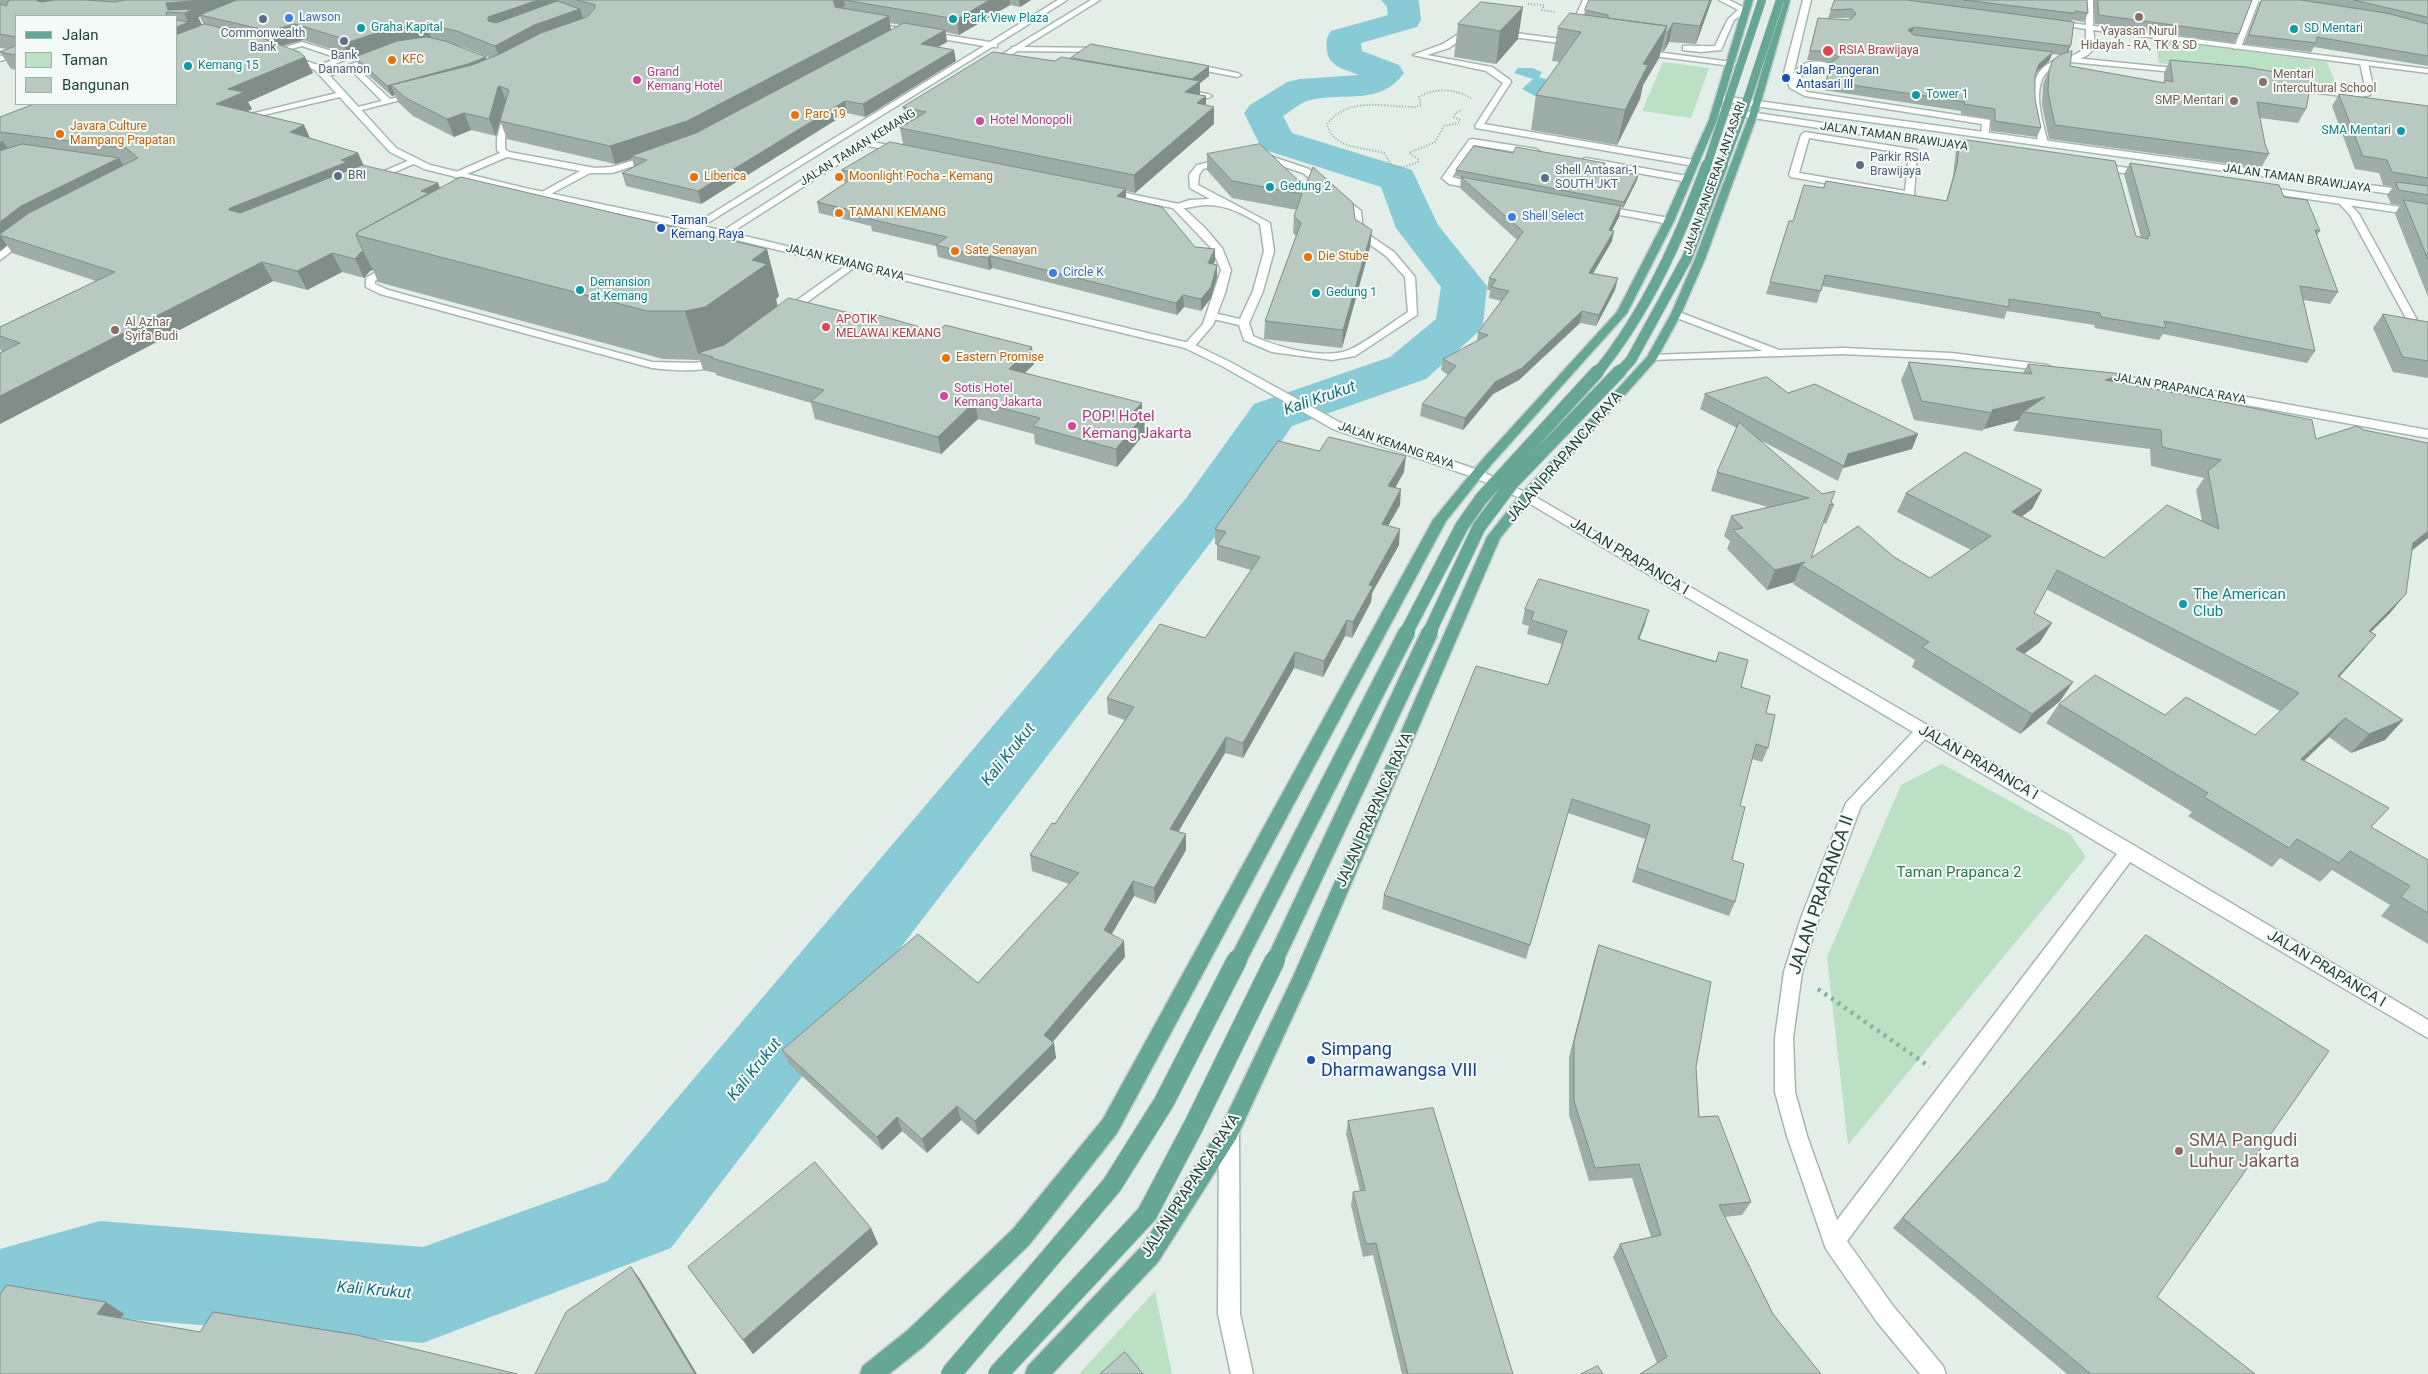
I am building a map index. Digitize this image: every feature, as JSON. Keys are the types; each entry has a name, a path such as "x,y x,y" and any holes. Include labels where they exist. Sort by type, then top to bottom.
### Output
{"main road":[{"name":"JALAN PANGERAN ANTASARI","path":"1477,474 1622,312 1669,220 1717,110 1732,64 1749,0"},
{"path":"951,1374 1112,1185 1164,1102 1468,518 1496,480 1608,358 1633,325 1676,246 1729,110 1762,0"},
{"path":"998,1374 1147,1214 1194,1126 1323,862 1479,527 1512,483 1630,360 1687,258 1743,112 1780,0"},
{"name":"JALAN PANGERAN ANTASARI","path":"1652,358 1676,314 1700,259 1753,116 1786,0"},
{"name":"JALAN PRAPANCA RAYA","path":"1036,1374 1150,1254 1229,1132 1302,977 1494,537 1527,496 1652,358"},
{"path":"871,1374 916,1338 1021,1237 1110,1126 1440,520 1477,474"}],"street":[{"name":"JALAN TAMAN KEMANG","path":"695,227 1063,0"},
{"path":"981,70 1096,0"},
{"path":"1584,34 1576,31 1575,27 1587,0"},
{"path":"1724,0 1745,10"},
{"path":"1807,0 1806,20 1788,73 1793,86 1805,94 1987,122 1985,136"},
{"path":"2044,144 2034,90 2035,84 2040,72 2064,59 2079,56 2088,51 2090,46 2090,0"},
{"path":"2237,47 2256,0 2294,6"},
{"path":"1674,46 1701,50 1718,48 1732,16 1738,11 1745,10"},
{"path":"2042,22 2428,71"},
{"path":"861,23 1015,49 1114,50"},
{"path":"1587,45 1468,30 1446,46 1417,55 1489,69 1506,82 1479,126 1694,163"},
{"path":"894,37 904,31"},
{"path":"272,52 302,44 345,58 318,68"},
{"name":"JALAN KEMANG RAYA","path":"262,50 318,68 393,150 414,162 525,192 695,227 1189,346 1226,364 1337,426 1477,474 1527,496"},
{"path":"1635,51 1732,64"},
{"path":"326,75 387,52"},
{"path":"0,59 15,54"},
{"path":"2045,57 2190,72"},
{"path":"998,59 1017,63"},
{"path":"2283,86 2356,96 2367,93 2368,82 2364,62"},
{"path":"1180,63 1236,75"},
{"path":"1793,86 1798,69 1801,66 1810,65 1830,68"},
{"path":"351,66 388,102"},
{"path":"1177,90 1208,96"},
{"name":"JALAN TAMAN KEMANG","path":"723,234 865,143 931,98 914,92"},
{"path":"235,119 341,94"},
{"path":"357,110 421,94"},
{"name":"JALAN TAMAN BRAWIJAYA","path":"1721,98 2428,196"},
{"path":"1872,120 1876,105"},
{"path":"509,107 500,138 501,150 506,154 587,171 612,170 664,155"},
{"name":"JALAN TAMAN BRAWIJAYA","path":"1717,110 1983,150"},
{"path":"1805,135 1905,150 1914,152 1908,195 1794,176 1805,135"},
{"path":"1905,150 1907,138"},
{"path":"1492,189 1452,182 1446,178 1472,142 1544,153"},
{"path":"865,143 914,153"},
{"path":"457,175 506,154"},
{"path":"1261,155 1306,171 1358,213 1358,232 1390,254 1410,276 1413,313 1351,354 1332,357 1272,349 1248,338 1244,323 1258,291 1269,251 1265,223 1236,206 1220,201 1193,186 1194,175 1200,166 1261,155"},
{"path":"1572,158 1687,179"},
{"path":"365,181 414,162"},
{"path":"2088,165 2117,174 2156,175"},
{"path":"543,195 587,171"},
{"name":"JALAN TAMAN BRAWIJAYA","path":"2254,189 2428,214"},
{"path":"1098,190 1176,206 1198,201 1220,201"},
{"path":"512,199 525,192"},
{"path":"2343,202 2354,214 2412,320"},
{"path":"1176,206 1201,229 1217,248 1226,270 1213,316 1208,325 1189,346"},
{"path":"1590,206 1669,220"},
{"path":"0,257 30,232"},
{"path":"401,260 376,275 370,280 370,285 384,292 652,365 672,367 710,365 732,354"},
{"path":"778,319 852,265"},
{"path":"1676,314 1780,353"},
{"path":"1213,316 1244,323"},
{"path":"1652,358 1843,351 1951,356 2062,369"},
{"name":"JALAN PRAPANCA RAYA","path":"2090,374 2175,386 2428,434"},
{"name":"JALAN PRAPANCA I","path":"1527,496 2129,851 2428,1030"},
{"name":"JALAN PRAPANCA II","path":"1923,731 1854,803 1844,834 1810,918 1793,972 1784,1038 1785,1092 1797,1136 1834,1241 1885,1314 1934,1374"},
{"path":"1834,1241 2129,851"},
{"path":"1229,1132 1229,1314 1242,1374"}],"path":[{"path":"1528,4 1544,5 1542,10 1579,15"},
{"path":"1464,110 1455,113 1454,116 1463,123 1444,126 1434,142 1409,152 1418,159 1418,162 1411,167 1392,166 1384,153 1343,143 1333,137 1327,129 1330,119 1350,107 1366,104 1421,105 1419,97 1432,90 1455,91 1465,94 1473,103"},
{"path":"1793,972 1954,1083"}],"green space":[{"path":"2155,39 2327,62 2337,87 2159,63"},
{"path":"1663,62 1709,68 1691,118 1642,111"},
{"name":"Taman Prapanca 2","path":"1942,764 2070,834 2086,857 1848,1145 1827,957 1901,785"},
{"path":"1155,1291 1172,1374 1079,1374"}],"water":[{"path":"1518,68 1532,68 1542,72 1539,77 1549,80 1548,98 1535,96 1522,89 1533,79 1514,73"}],"building":[{"path":"9,0 115,2 124,0 194,0 166,3 168,10 194,9 184,13 166,12 167,15 15,15 15,37 0,34 0,4 6,6"},
{"path":"237,0 538,0 488,17 488,21 496,23 557,1 580,9 534,25 495,46 457,31 426,24 394,27 343,44 341,38 295,24 269,31 200,15"},
{"path":"577,0 833,0 835,7 889,16 687,121 610,146 500,121 509,90 500,86 498,87 489,119 464,113 447,119 406,98 391,85 472,65 500,54 541,33 587,17 595,8 595,5"},
{"path":"845,0 990,0 957,19"},
{"path":"1589,0 1710,0 1700,26 1673,23 1668,32 1665,32 1667,26 1608,18 1608,15 1585,10"},
{"path":"1835,0 1907,0 2074,22 2071,45 2069,46 1914,27 1908,30 1914,35 2053,52 2039,64 2035,75 2035,99 2041,128 1995,121 1995,109 1964,104 1965,102 1826,81 1832,62 1839,57 1827,51 1810,51 1818,18 1850,20 1856,14 1852,9 1831,10"},
{"path":"1964,0 2087,0 2088,13 2075,11 2075,13"},
{"path":"2098,0 2252,0 2239,34 2099,15"},
{"path":"2262,0 2301,0 2386,13 2428,24 2428,56 2317,37 2316,43 2249,35"},
{"path":"2354,0 2428,0 2428,17"},
{"path":"1481,2 1523,7 1500,31 1458,24"},
{"path":"1570,13 1667,26 1643,64 1648,65 1625,110 1536,95 1581,32 1558,28"},
{"path":"178,20 189,22 178,26"},
{"path":"904,23 945,30 921,44 954,50 863,104 845,101 698,191 622,173 647,160 631,156 696,133"},
{"path":"205,24 259,37 299,52 305,57 228,89 244,92 216,104 304,125 290,132 358,153 341,160 347,162 229,210 240,213 362,165 438,183 421,191 429,193 358,232 356,235 363,251 355,259 332,253 297,271 262,262 0,396 0,353 20,343 0,336 0,327 115,272 0,234 29,213 138,158 126,148 0,132 0,117 31,105 178,105 178,34"},
{"path":"427,37 445,41 486,57 468,64 387,86 355,57 397,41"},
{"path":"1091,44 1209,66 1192,79 1071,58"},
{"path":"15,46 15,55 0,52"},
{"path":"2072,51 2070,66 2165,83 2165,80 2173,82 2170,60 2245,67 2312,78 2306,109 2257,102 2265,144 2269,154 2055,125 2048,92 2049,70 2053,60 2060,55"},
{"path":"993,52 1055,61 1061,57 1200,81 1185,92 1206,96 1197,103 1214,107 1134,175 900,128 926,112 903,107"},
{"path":"2339,94 2428,106 2428,178 2392,172 2387,160 2363,156"},
{"path":"1960,139 2115,161 2136,236 2147,239 2150,235 2130,163 2279,185 2284,197 2307,200 2320,231 2315,230 2338,292 2300,286 2315,351 2164,321 2166,328 2101,317 2100,313 2009,299 2009,307 1825,275 1821,291 1770,282 1789,221 1793,221 1804,185 1824,188 1826,181 1947,201 1957,165"},
{"path":"890,142 1126,189 1117,196 1162,207 1195,247 1215,249 1208,263 1217,265 1211,287 1201,299 1183,295 1176,303 990,256 988,258 936,245 947,237 870,219 875,216 817,202 859,174 842,170"},
{"path":"23,144 119,158 21,206 0,222 0,151"},
{"path":"1260,144 1305,187 1313,167 1353,203 1355,219 1372,230 1343,330 1265,321 1301,223 1294,216 1302,194 1232,181 1207,154"},
{"name":"Shell Antasari-1 SOUTH JKT","path":"1474,146 1513,153 1516,147 1605,163 1603,169 1638,175 1624,202 1456,170"},
{"path":"461,177 767,249 752,260 767,264 705,307 685,311 647,311 356,235 358,232"},
{"path":"1461,177 1621,206 1609,230 1614,231 1589,273 1618,278 1599,315 1582,311 1522,368 1495,382 1465,418 1422,404 1456,366 1443,359 1488,335 1478,332 1509,291 1491,287 1496,280 1489,278 1523,232"},
{"path":"2396,182 2428,186 2428,195 2399,190"},
{"path":"2404,200 2428,204 2428,259"},
{"path":"789,298 862,316 867,312 938,332 945,325 1032,347 1009,369 1142,403 1133,412 1144,415 1116,449 1033,426 1040,418 975,401 938,437 811,401 824,390 698,353 724,345"},
{"path":"2383,314 2428,322 2428,361 2403,357"},
{"path":"1909,362 2032,374 2028,364 2123,374 2105,380 2312,420 2316,439 2357,426 2364,430 2428,443 2428,531 2413,543 2406,594 2369,631 2376,635 2338,676 2403,720 2369,734 2345,718 2301,759 2389,808 2371,827 2428,860 2428,913 2401,897 2410,886 2350,851 2339,863 2297,839 2289,848 2204,797 2208,793 2059,704 2095,675 2165,715 2186,697 2255,735 2299,693 2057,570 2034,613 2052,623 2016,649 2073,682 2032,714 1922,647 1929,642 1801,565 1805,562 1775,570 1733,530 1743,528 1731,516 1809,498 1717,472 1739,422 1822,494 1835,491 1831,502 1834,505 1830,504 1811,558 1858,526 1894,557 1930,578 1991,536 1906,493 1965,452 2042,490 2012,512 2104,558 2167,505 2219,529 2208,471 2221,460 2162,447 2161,430 2023,412 2045,397 1992,410 1992,413 1922,401"},
{"path":"1767,377 1788,393 1815,384 1918,434 1848,454 1844,466 1705,394"},
{"path":"1329,437 1406,456 1388,486 1401,489 1382,524 1400,529 1369,585 1373,586 1353,622 1347,620 1324,661 1295,652 1243,743 1226,737 1170,829 1186,834 1154,888 1133,881 1104,930 1124,941 1044,1035 1054,1043 975,1121 957,1106 922,1139 897,1117 877,1137 782,1050 918,934 978,983 1079,873 1030,855 1052,823 1055,824 1134,707 1107,698 1160,624 1205,638 1260,557 1217,545 1226,532 1215,529 1278,441 1319,451"},
{"path":"1539,579 1649,610 1638,639 1716,662 1719,652 1748,660 1741,687 1770,696 1766,713 1775,715 1768,748 1756,744 1740,806 1745,807 1732,860 1744,864 1735,902 1637,868 1650,825 1572,799 1530,945 1384,895 1476,666 1548,685 1567,631 1531,620 1534,612 1525,609"},
{"path":"2146,935 2329,1051 2157,1297 2255,1374 2091,1374 1903,1218"},
{"path":"1599,945 1711,982 1696,1067 1699,1117 1718,1116 1751,1202 1719,1205 1773,1314 1821,1374 1640,1374 1667,1357 1620,1244 1661,1235 1639,1164 1595,1168 1574,1101 1574,1042"},
{"path":"1433,1108 1513,1374 1408,1374 1376,1243 1366,1244 1353,1192 1365,1190 1348,1121"},
{"path":"815,1162 871,1228 743,1340 688,1267"},
{"path":"631,1267 695,1374 535,1374 566,1312"},
{"path":"7,1285 106,1302 97,1314 200,1332 213,1312 357,1335 517,1374 0,1374 0,1295"},
{"path":"1125,1352 1143,1374 1100,1374"},
{"path":"1598,1366 1603,1374 1581,1374"}],"waterway":[{"name":"Kali Krukut","path":"0,1297 100,1269 423,1295 638,1216 1207,509 1273,415 1408,368 1459,324 1464,286 1418,228 1398,179 1276,141 1263,113 1300,90 1370,85 1386,73 1345,57 1343,38 1405,20 1403,2 1397,0"}],"place":[{"name":"Yayasan Nurul Hidayah - RA, TK & SD","path":"2139,17"},
{"name":"Lawson","path":"289,18"},
{"name":"Commonwealth Bank","path":"263,19"},
{"name":"Park View Plaza","path":"953,19"},
{"name":"Graha Kapital","path":"361,28"},
{"name":"SD Mentari","path":"2294,29"},
{"name":"Bank Danamon","path":"344,41"},
{"name":"RSIA Brawijaya","path":"1828,51"},
{"name":"KFC","path":"392,60"},
{"name":"Kemang 15","path":"188,66"},
{"name":"Jalan Pangeran Antasari III","path":"1786,78"},
{"name":"Grand Kemang Hotel","path":"637,80"},
{"name":"Mentari Intercultural School","path":"2263,82"},
{"name":"Tower 1","path":"1916,95"},
{"name":"SMP Mentari","path":"2234,101"},
{"name":"Parc 19","path":"795,115"},
{"name":"Hotel Monopoli","path":"980,121"},
{"name":"SMA Mentari","path":"2401,131"},
{"name":"Javara Culture Mampang Prapatan","path":"60,134"},
{"name":"Parkir RSIA Brawijaya","path":"1860,165"},
{"name":"BRI","path":"338,176"},
{"name":"Liberica","path":"694,177"},
{"name":"Moonlight Pocha - Kemang","path":"839,177"},
{"name":"Shell Antasari-1 SOUTH JKT","path":"1545,178"},
{"name":"Gedung 2","path":"1270,187"},
{"name":"TAMANI KEMANG","path":"839,213"},
{"name":"Shell Select","path":"1512,217"},
{"name":"Taman Kemang Raya","path":"661,228"},
{"name":"Sate Senayan","path":"955,251"},
{"name":"Die Stube","path":"1308,257"},
{"name":"Circle K","path":"1053,273"},
{"name":"Demansion at Kemang","path":"580,290"},
{"name":"Gedung 1","path":"1316,293"},
{"name":"APOTIK MELAWAI KEMANG","path":"826,327"},
{"name":"Al Azhar Syifa Budi","path":"115,330"},
{"name":"Eastern Promise","path":"946,358"},
{"name":"Sotis Hotel Kemang Jakarta","path":"944,396"},
{"name":"POP! Hotel Kemang Jakarta","path":"1072,426"},
{"name":"The American Club","path":"2183,604"},
{"name":"Simpang Dharmawangsa VIII","path":"1311,1060"},
{"name":"SMA Pangudi Luhur Jakarta","path":"2179,1151"}]}
